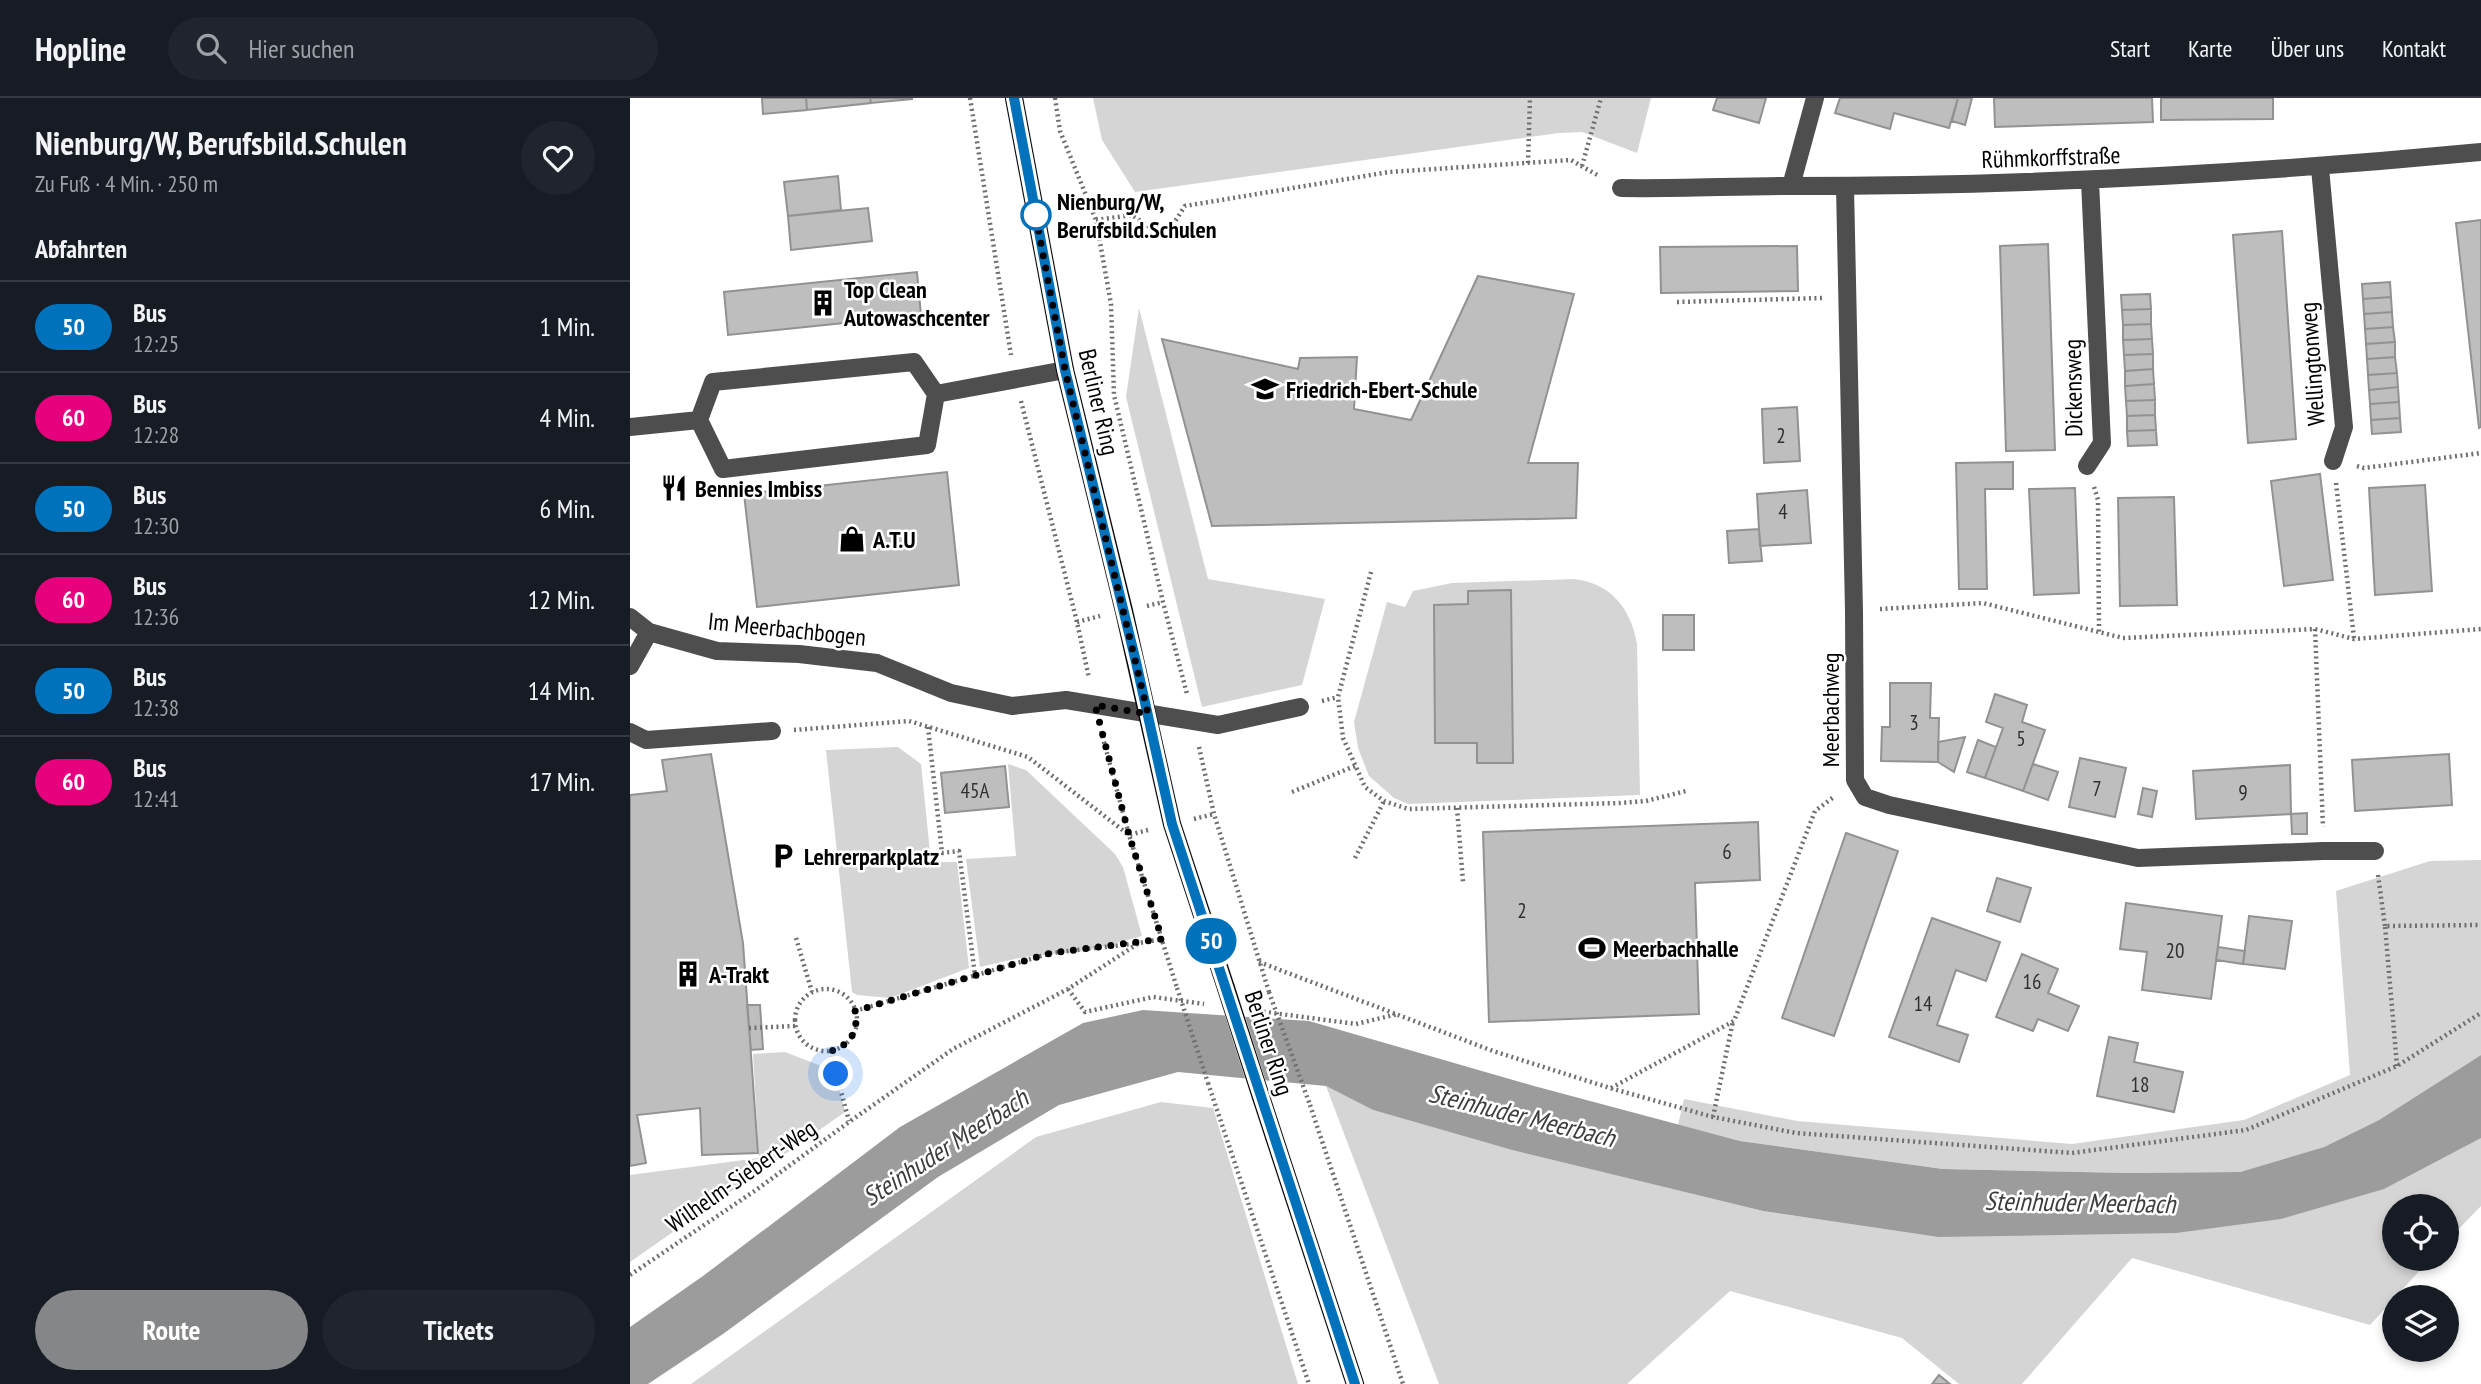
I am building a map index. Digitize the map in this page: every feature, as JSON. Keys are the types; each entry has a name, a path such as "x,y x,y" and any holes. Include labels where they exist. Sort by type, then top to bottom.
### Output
{"main road":[{"name":"Berliner Ring","path":"1014,98 1065,370 1172,824 1355,1384"}],"street":[{"path":"1791,186 1815,98"},
{"name":"Rühmkorffstraße","path":"1621,188 1845,187 2090,181 2320,168 2481,152"},
{"name":"Wellingtonweg","path":"2320,168 2344,427 2333,461"},
{"name":"Dickensweg","path":"2087,466 2102,443 2090,181"},
{"name":"Meerbachweg","path":"1845,187 1855,780 1865,797 1889,805 2138,858 2375,851"},
{"path":"914,362 936,394 927,445 723,469 699,420 713,382 914,362"},
{"path":"936,394 1065,370"},
{"path":"630,427 699,420"},
{"name":"Im Meerbachbogen","path":"630,617 649,632 717,650 799,654 877,663 951,693 1012,706 1066,700 1148,714"},
{"path":"630,667 649,632"},
{"path":"1148,714 1218,725 1300,707"},
{"path":"630,732 646,740 772,731"}],"path":[{"path":"1055,98 1060,131 1096,220 1111,304 1114,395 1163,602 1195,722 1214,814 1259,962 1403,1384"},
{"path":"1528,163 1530,98"},
{"path":"1582,166 1601,98"},
{"path":"1096,220 1132,215 1154,230 1172,226 1185,206 1390,172 1571,160 1621,188"},
{"path":"1677,302 1848,297"},
{"path":"2333,461 2364,468 2481,453"},
{"name":"Wellingtonweg","path":"2333,461 2354,639"},
{"name":"Dickensweg","path":"2087,466 2098,499 2099,632"},
{"path":"1371,572 1338,697 1343,738 1355,766 1365,787 1384,801 1408,809 1457,808 1646,801 1686,791"},
{"path":"1854,611 1983,603 2123,638 2315,629 2354,639 2481,629"},
{"path":"1077,622 1095,705 1129,835 1308,1384"},
{"path":"2315,629 2323,851"},
{"path":"772,731 909,721 1028,757 1129,835"},
{"path":"928,727 942,853 959,851 975,975"},
{"path":"1292,792 1355,766"},
{"path":"1713,1116 1734,1021 1815,811 1855,780"},
{"path":"1355,858 1384,801"},
{"path":"1457,808 1463,882"},
{"path":"2375,851 2385,926 2397,1066"},
{"path":"2385,926 2481,925"},
{"path":"796,938 812,992"},
{"name":"Wilhelm-Siebert-Weg","path":"630,1275 756,1190 953,1049 1068,989 1139,943 1162,939"},
{"path":"855,1011 1051,953 1139,943"},
{"path":"1259,962 1493,1051 1610,1088 1713,1116 1796,1133 2072,1153 2246,1130 2397,1066 2481,1013"},
{"path":"825,989 842,993 850,1000 855,1011 855,1032 841,1048 831,1051 811,1048 798,1035 795,1026 795,1014 799,1005 812,992 825,989"},
{"path":"1610,1088 1734,1021"},
{"path":"749,1028 795,1026"},
{"path":"831,1051 849,1122"}],"shaded area":[{"path":"1093,98 1651,98 1637,153 1582,132 1559,133 1135,192 1102,140"},
{"path":"1139,308 1208,579 1325,599 1302,685 1202,707 1126,397"},
{"path":"1574,579 1599,586 1609,592 1624,609 1634,631 1637,644 1640,795 1408,804 1394,798 1369,776 1358,748 1354,722 1387,602 1405,607 1413,591 1452,583"},
{"path":"898,747 921,764 931,862 957,862 969,968 890,998 857,995 852,992 826,750"},
{"path":"1008,764 1026,770 1115,854 1123,867 1142,936 1086,951 1024,957 980,967 966,859 1016,856"},
{"path":"2481,860 2481,1055 2379,1120 2324,1147 2240,1172 2129,1173 1943,1169 1740,1141 1678,1125 1684,1099 1797,1121 2072,1144 2244,1120 2350,1075 2336,891 2430,861"},
{"path":"785,1052 834,1071 845,1112 630,1262 630,1175 759,1158 753,1054"},
{"path":"1326,1086 1373,1110 1512,1150 1763,1211 1938,1237 2481,1137 2481,1206 2459,1229 2459,1194 2382,1194 2382,1271 2419,1271 2406,1285 2382,1285 2382,1312 2370,1325 2132,1258 2022,1384 1959,1384 1902,1338 1730,1291 1627,1384 1439,1384"},
{"path":"1161,1102 1213,1108 1298,1384 691,1384 1036,1137"}],"water":[{"name":"Steinhuder Meerbach","path":"1143,1010 1309,1021 1534,1086 1740,1141 1943,1169 2129,1173 2240,1172 2324,1147 2379,1120 2481,1055 2481,1138 2384,1189 2281,1219 2176,1233 1938,1237 1763,1211 1512,1150 1373,1110 1326,1086 1178,1072 1059,1105 938,1177 723,1334 648,1384 630,1384 630,1327 703,1276 900,1127 1083,1023"}],"building":[{"path":"762,98 806,98 807,110 763,114"},
{"path":"806,98 870,98 871,103 807,110"},
{"path":"870,98 912,98 912,99 871,103"},
{"path":"1717,98 1766,98 1759,123 1713,110"},
{"path":"1840,98 1958,98 1949,128 1894,113 1890,129 1835,113"},
{"path":"1958,98 1972,98 1965,125 1952,121"},
{"path":"1994,98 2152,98 2153,122 1995,127"},
{"path":"2161,98 2273,98 2273,119 2161,120"},
{"path":"838,176 841,210 788,216 784,182"},
{"path":"868,208 872,241 791,250 788,216"},
{"path":"2481,220 2481,427 2479,428 2456,223"},
{"path":"2282,231 2296,439 2248,443 2233,235"},
{"path":"2048,244 2055,450 2006,451 2000,246"},
{"path":"1797,246 1798,291 1661,293 1660,247"},
{"name":"Top Clean Autowaschcenter","path":"917,272 921,315 728,335 724,292"},
{"name":"Friedrich-Ebert-Schule","path":"1478,276 1574,294 1528,463 1578,463 1576,518 1212,526 1162,339 1298,369 1300,358 1357,357 1354,409 1411,420"},
{"path":"2390,282 2391,297 2363,299 2362,284"},
{"path":"2150,294 2151,309 2122,310 2121,295"},
{"path":"2391,297 2392,312 2364,314 2363,299"},
{"path":"2151,309 2151,324 2123,325 2122,310"},
{"path":"2392,312 2393,327 2365,329 2364,314"},
{"path":"2151,324 2152,339 2123,340 2123,325"},
{"path":"2393,327 2395,342 2366,344 2365,329"},
{"path":"2152,339 2153,354 2124,355 2123,340"},
{"path":"2395,342 2395,357 2367,359 2366,344"},
{"path":"2153,354 2153,369 2125,371 2124,355"},
{"path":"2395,357 2397,373 2368,375 2367,359"},
{"path":"2153,369 2154,384 2125,386 2125,371"},
{"path":"2397,373 2398,387 2369,390 2368,375"},
{"path":"2154,384 2155,400 2126,401 2125,386"},
{"path":"2398,387 2399,402 2370,404 2369,390"},
{"path":"2155,400 2155,415 2127,416 2126,401"},
{"path":"2399,402 2400,418 2371,420 2370,404"},
{"path":"1797,407 1800,461 1764,463 1762,409"},
{"path":"2155,415 2156,430 2127,431 2127,416"},
{"path":"2400,418 2401,432 2372,434 2371,420"},
{"path":"2156,430 2157,445 2128,446 2127,431"},
{"path":"2013,462 2013,489 1985,489 1987,589 1959,589 1956,463"},
{"name":"A.T.U","path":"947,472 959,585 757,607 744,494"},
{"path":"2320,474 2333,580 2284,586 2271,481"},
{"path":"2425,485 2432,591 2375,595 2369,488"},
{"path":"2075,488 2079,593 2034,595 2029,489"},
{"path":"1807,490 1811,543 1760,546 1757,494"},
{"path":"2174,497 2177,605 2120,606 2118,498"},
{"path":"1759,529 1762,561 1729,563 1727,531"},
{"path":"1511,590 1513,763 1477,763 1477,743 1435,743 1434,605 1468,604 1468,591"},
{"path":"1663,615 1694,615 1694,650 1663,650"},
{"path":"1890,683 1931,683 1930,718 1939,718 1938,762 1881,761 1882,727 1890,727"},
{"path":"1995,694 2027,705 2022,722 2045,730 2023,791 1985,778 2003,728 1986,722"},
{"path":"1965,737 1954,772 1938,762 1938,742"},
{"path":"1978,740 1996,747 1985,778 1967,772"},
{"name":"A-Trakt","path":"711,754 743,943 758,1153 702,1155 700,1108 637,1115 646,1163 630,1166 630,795 667,791 662,760"},
{"path":"2449,754 2452,805 2355,811 2352,760"},
{"path":"2080,758 2126,768 2115,817 2069,807"},
{"path":"2033,764 2058,772 2048,800 2023,791"},
{"path":"2290,765 2291,814 2196,819 2193,771"},
{"path":"1005,766 1009,807 945,813 941,773"},
{"path":"2143,788 2157,791 2152,817 2138,814"},
{"path":"2307,813 2307,834 2292,834 2291,814"},
{"name":"Meerbachhalle","path":"1758,822 1760,880 1695,883 1699,1014 1489,1022 1483,832"},
{"path":"1846,833 1898,851 1834,1036 1782,1018"},
{"path":"1997,878 2031,888 2020,922 1987,911"},
{"path":"2126,903 2222,916 2211,999 2142,990 2147,952 2120,949"},
{"path":"2249,916 2292,921 2285,969 2243,964"},
{"path":"1932,918 2000,942 1986,981 1956,970 1937,1025 1968,1035 1959,1062 1889,1037"},
{"path":"2218,947 2245,951 2243,964 2216,960"},
{"path":"2022,954 2058,969 2048,993 2079,1006 2068,1031 2038,1019 2033,1031 1996,1017"},
{"path":"747,1005 760,1005 763,1049 751,1050"},
{"path":"2109,1037 2138,1043 2134,1062 2183,1072 2174,1112 2097,1096"},
{"path":"1939,1375 1950,1384 1932,1384"}],"bus line":[{"name":"50","path":"1014,98 1065,370 1136,662 1172,824 1355,1384"}],"place":[{"name":"Nienburg/W, Berufsbild.Schulen","path":"1036,215"},
{"name":"Top Clean Autowaschcenter","path":"823,303"},
{"name":"Friedrich-Ebert-Schule","path":"1265,389"},
{"name":"Bennies Imbiss","path":"674,488"},
{"name":"A.T.U","path":"852,539"},
{"name":"Lehrerparkplatz","path":"783,856"},
{"name":"Meerbachhalle","path":"1592,948"},
{"name":"A-Trakt","path":"688,974"}],"route":[{"path":"836,1074 831,1051 841,1048 855,1032 855,1011 1051,953 1162,939 1129,835 1095,705 1148,714 1065,370 1034,207 1036,215"}]}
